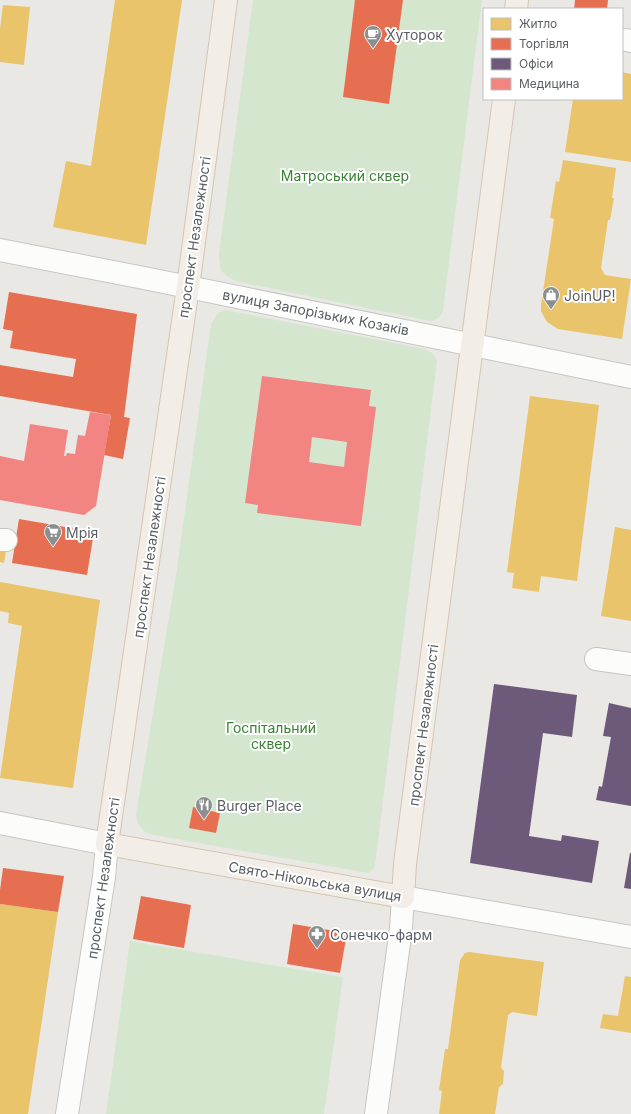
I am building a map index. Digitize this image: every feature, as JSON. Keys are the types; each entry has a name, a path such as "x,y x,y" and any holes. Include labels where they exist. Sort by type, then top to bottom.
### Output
{"main road":[{"name":"проспект Незалежності","path":"67,1114 104,877 107,844 188,287 226,0"},
{"name":"проспект Незалежності","path":"376,1114 401,928 406,856 504,100"},
{"name":"вулиця Запорізьких Козаків","path":"0,250 631,377"},
{"path":"596,658 631,664"},
{"name":"Свято-Нікольська вулиця","path":"0,823 107,844 631,937"}],"green space":[{"name":"Матроський сквер","path":"253,0 482,0 443,310 441,315 436,319 430,321 239,282 225,275 223,272 220,264 219,253"},
{"name":"Госпітальний сквер","path":"226,310 424,349 432,353 437,361 376,858 374,868 368,873 153,835 140,828 137,822 136,814 176,575 211,324 218,313"},
{"path":"130,941 343,977 324,1114 106,1114"}],"building: Житло":[{"path":"115,0 182,0 146,245 53,227 66,161 91,166"},
{"path":"3,5 30,7 24,65 0,62 0,29"},
{"path":"623,72 631,74 631,162 565,152 573,100 623,100"},
{"path":"563,160 616,168 612,198 614,198 610,220 608,220 601,268 605,275 631,279 622,339 558,329 547,322 541,311 554,219 550,218 556,181 559,182"},
{"path":"530,396 599,405 577,581 541,576 539,592 512,588 514,573 507,572"},
{"path":"615,527 631,530 631,621 601,616"},
{"path":"0,550 6,551 4,563 0,562"},
{"path":"0,582 100,600 73,788 0,778 22,626 8,623 9,613 0,611"},
{"path":"0,904 58,912 28,1114 0,1114"},
{"path":"469,952 544,962 537,1016 512,1012 508,1015 501,1068 504,1071 503,1084 499,1087 495,1114 439,1114 442,1091 439,1090 445,1049 448,1049 460,960 465,953"},
{"path":"625,976 631,977 631,1033 600,1028 603,1014 618,1016"}],"building: Торгівля":[{"name":"Хуторок","path":"355,0 403,0 389,104 343,97"},
{"path":"575,0 608,0 607,8 574,8"},
{"path":"9,292 137,314 124,417 130,418 123,459 104,455 111,415 0,396 0,365 73,377 76,359 10,348 13,331 3,329"},
{"name":"Мрія","path":"19,519 94,532 87,575 12,563"},
{"name":"Burger Place","path":"193,807 220,813 216,833 189,828"},
{"path":"3,868 64,876 58,912 0,904"},
{"path":"141,896 191,905 184,948 133,939"},
{"name":"Сонечко-фарм","path":"293,924 347,933 340,973 287,964"}],"building: Офіси":[{"path":"494,684 577,695 572,737 543,733 529,836 561,841 562,835 599,841 592,883 470,863"},
{"path":"609,703 631,708 631,806 596,800 599,786 602,787 611,737 603,736"},
{"path":"631,853 631,889 624,888"}],"building: Медицина":[{"path":"262,376 371,390 369,406 376,407 361,526 257,513 258,505 245,503","holes":["312,437 347,442 344,467 309,462"]},
{"path":"90,412 111,415 96,506 84,515 0,500 0,456 24,461 30,424 68,430 64,456 66,456 67,453 75,454 78,435 85,436"}],"place":[{"name":"Хуторок","path":"373,49"},
{"name":"JoinUP!","path":"551,310"},
{"name":"Мрія","path":"53,547"},
{"name":"Burger Place","path":"204,820"},
{"name":"Сонечко-фарм","path":"317,949"}]}
